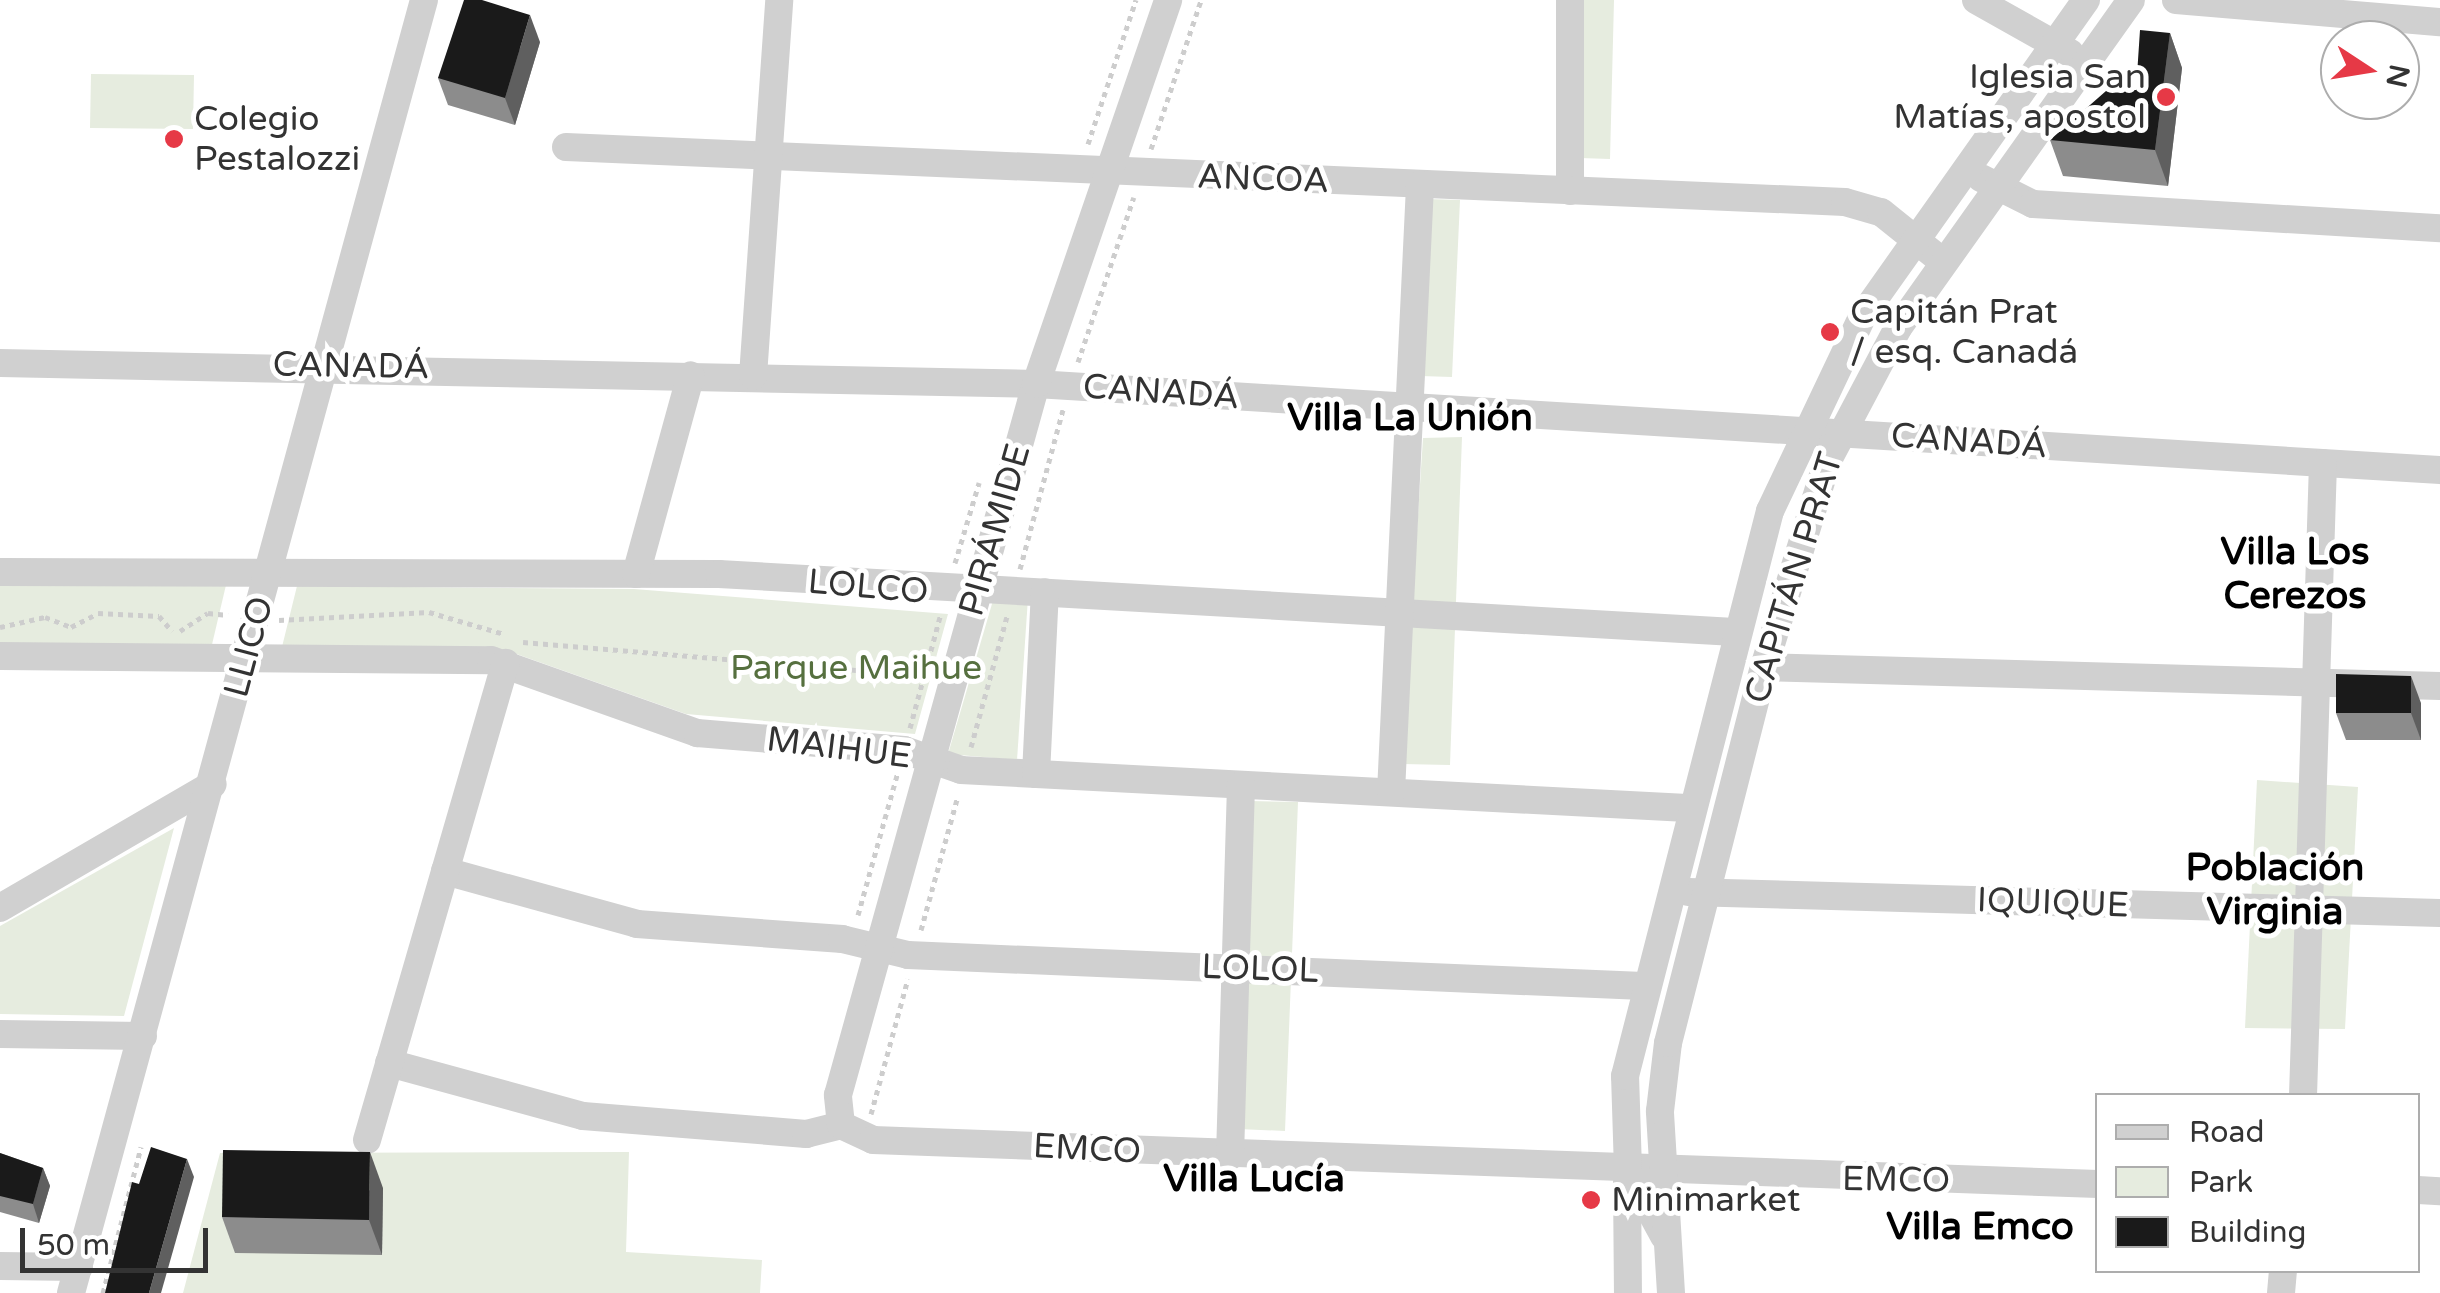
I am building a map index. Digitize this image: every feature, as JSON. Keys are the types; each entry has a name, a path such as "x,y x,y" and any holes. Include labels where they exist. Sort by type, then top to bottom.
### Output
{"street":[{"name":"LLICO","path":"75,1280 424,0"},
{"path":"753,376 772,156 779,0"},
{"name":"PIRÁMIDE","path":"840,1125 835,1106 1036,384 1168,0"},
{"path":"1570,0 1570,191"},
{"path":"1976,0 2055,41 2084,64"},
{"name":"CAPITÁN PRAT","path":"1628,1293 1628,1170 1621,1103 1642,986 1734,632 1801,431 1912,237 2086,0"},
{"name":"CAPITÁN PRAT","path":"1671,1293 1664,1236 1663,1077 1703,892 1764,667 1840,434 1942,261 2131,0"},
{"path":"2176,0 2440,22"},
{"name":"ANCOA","path":"566,147 1856,204 1912,237 1942,261"},
{"path":"1964,166 1993,188 2034,204 2440,228"},
{"path":"1390,792 1402,613 1420,185"},
{"name":"CANADÁ","path":"0,363 324,364 1036,384 2440,470"},
{"path":"636,574 690,374"},
{"path":"2303,1093 2312,910 2323,463"},
{"name":"LOLCO","path":"0,572 636,574 945,594 978,588 1734,632"},
{"name":"PIRÁMIDE","path":"1036,774 1045,592"},
{"name":"MAIHUE","path":"0,656 506,663 697,732 931,759 964,770 1687,808"},
{"path":"368,1140 506,663"},
{"path":"1764,667 2316,686 2440,686"},
{"path":"0,908 213,784"},
{"path":"1230,1156 1241,784"},
{"name":"LOLOL","path":"446,871 637,924 878,947 914,955 1642,986"},
{"name":"IQUIQUE","path":"1666,892 2440,913"},
{"path":"0,1034 143,1036"},
{"name":"EMCO","path":"389,1063 583,1116 806,1134 840,1125 873,1140 1662,1173 2095,1184"},
{"name":"CAPITÁN PRAT","path":"1628,1170 1664,1236"},
{"path":"0,1266 75,1280"}],"path":[{"path":"869,1121 1070,386 1201,0"}],"green space":[{"path":"1579,0 1614,0 1610,159 1580,158"},
{"path":"91,74 194,75 193,129 90,128"},
{"path":"1427,199 1460,200 1452,377 1420,376"},
{"path":"1462,437 1450,765 1402,764 1423,438"},
{"path":"0,585 226,585 210,653 0,652"},
{"name":"Parque Maihue","path":"297,586 634,589 948,614 915,734 686,714 508,651 280,655"},
{"name":"Parque Maihue","path":"994,597 1028,598 1017,760 948,754"},
{"path":"2257,780 2358,787 2345,1029 2245,1028"},
{"path":"1250,801 1298,802 1285,1131 1238,1129"},
{"path":"174,828 124,1016 0,1014 0,926"},
{"path":"629,1152 626,1252 762,1260 760,1293 183,1293 220,1153"}],"building":[{"path":"464,0 482,0 530,15 505,98 438,78"},
{"path":"2140,30 2170,33 2155,150 2050,140 2106,91 2136,90"},
{"path":"2336,674 2411,676 2411,713 2336,713"},
{"path":"151,1147 187,1159 149,1293 105,1293 132,1182 139,1184"},
{"path":"223,1150 370,1152 369,1220 222,1217"},
{"path":"0,1153 43,1168 33,1204 0,1196"}],"place":[{"name":"Iglesia San Matías, apostol","path":"2166,97"},
{"name":"Colegio Pestalozzi","path":"174,139"},
{"name":"Capitán Prat / esq. Canadá","path":"1830,332"},
{"name":"Minimarket","path":"1591,1200"}],"district":[{"name":"Villa La Unión","path":"1410,419"},
{"name":"Villa Los Cerezos","path":"2295,575"},
{"name":"Población Virginia","path":"2275,891"},
{"name":"Villa Lucía","path":"1254,1180"},
{"name":"Villa Emco","path":"1980,1228"}]}
